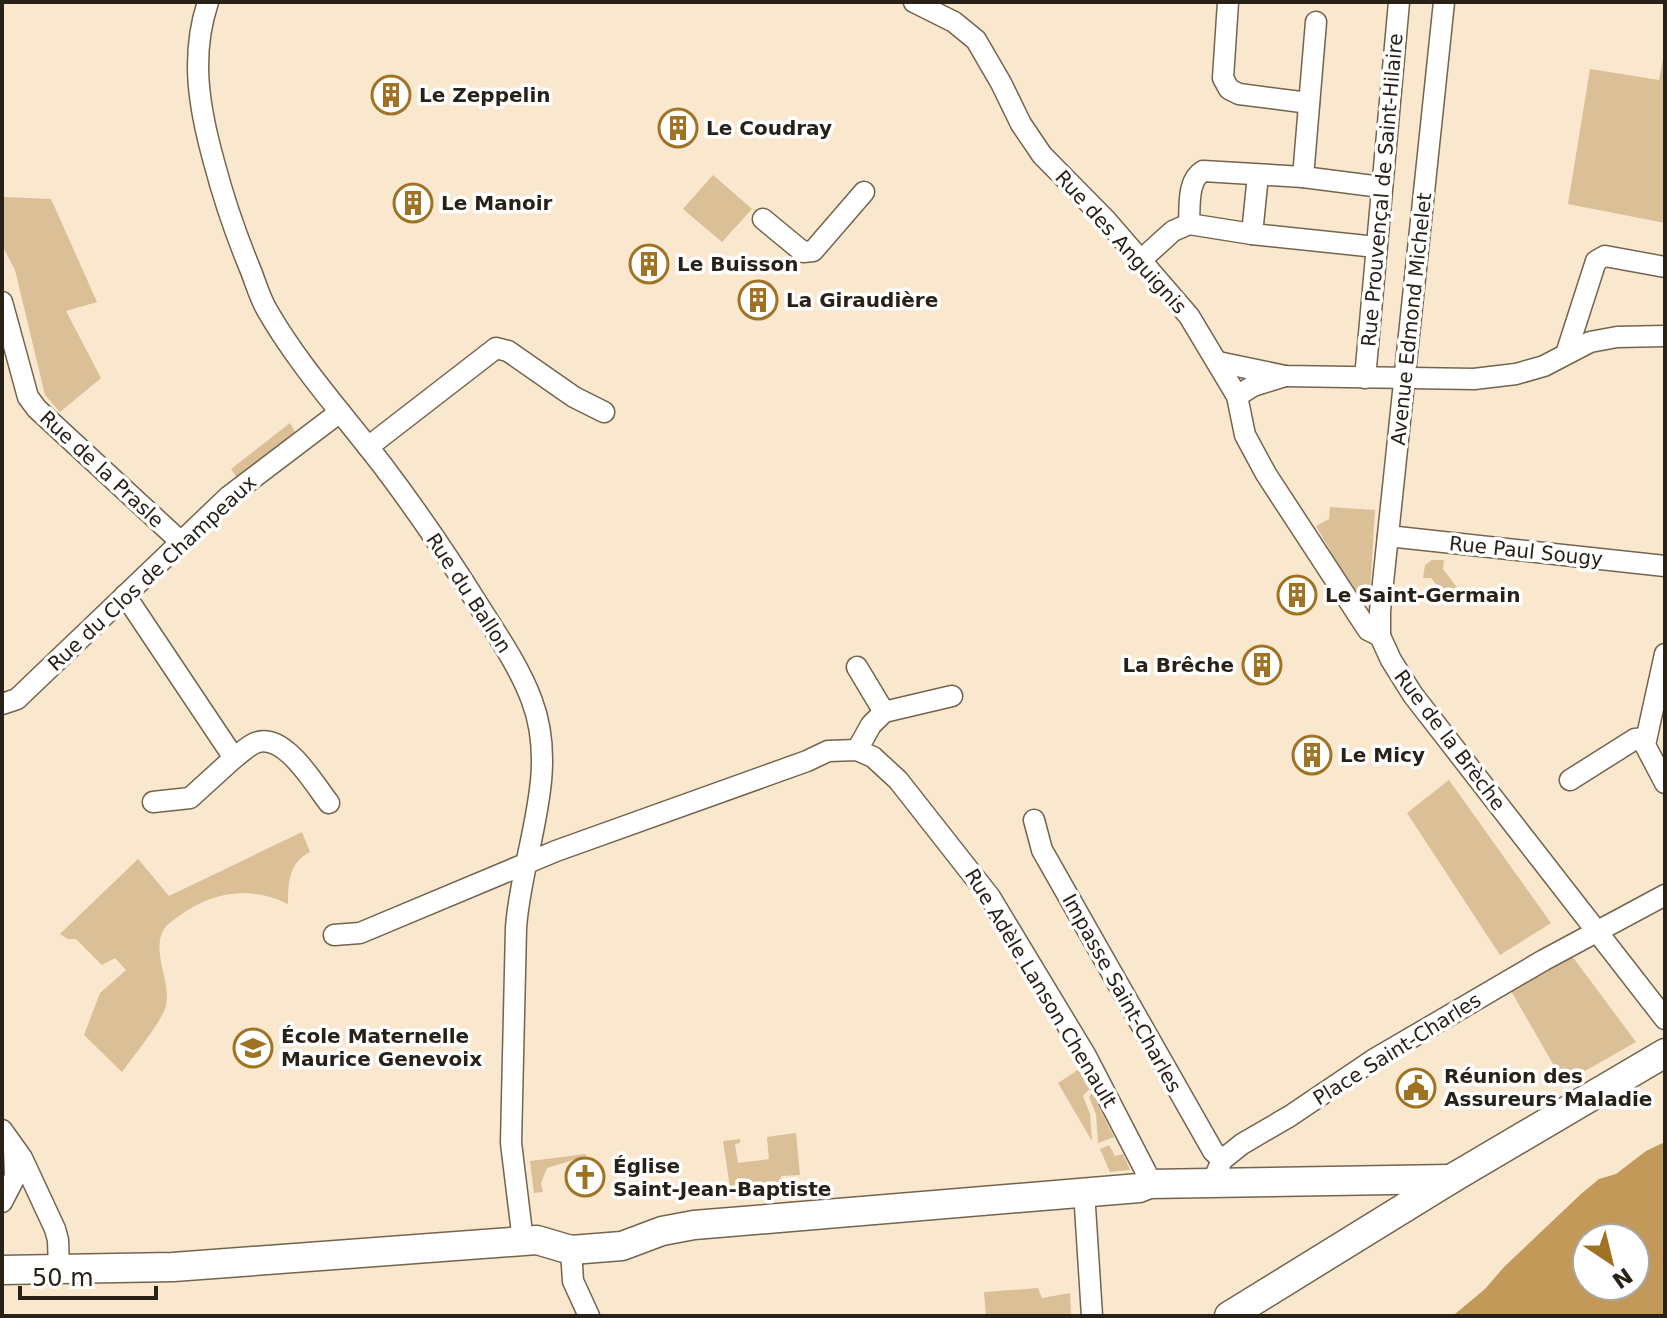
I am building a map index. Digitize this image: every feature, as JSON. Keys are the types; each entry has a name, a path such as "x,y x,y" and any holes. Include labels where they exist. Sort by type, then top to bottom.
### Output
{"main road":[{"path":"1229,1316 1451,1179 1665,1053"},
{"path":"2,1270 173,1267 537,1240 571,1250 622,1246 662,1231 694,1225 1139,1188 1217,1172 1451,1179"}],"street":[{"name":"Rue du Ballon","path":"208,2 200,28 197,68 201,117 231,223 266,309 443,549 506,650 532,700 539,725 541,782 516,928 511,1143 523,1241"},
{"name":"Rue des Anguignis","path":"914,2 954,22 976,40 1021,124 1042,155 1189,316 1218,362"},
{"path":"1228,2 1223,78 1229,89 1239,94 1309,103"},
{"name":"Rue Prouvençal de Saint-Hilaire","path":"1365,378 1399,2"},
{"name":"Avenue Edmond Michelet","path":"1380,636 1380,611 1444,2"},
{"path":"1303,177 1316,22"},
{"path":"1189,224 1190,195 1198,173 1203,171 1303,177 1381,187"},
{"path":"1252,234 1258,175"},
{"path":"763,219 803,252 813,251 864,192"},
{"path":"1141,260 1173,231 1189,224 1376,247"},
{"path":"1566,354 1596,261 1605,256 1665,267"},
{"name":"Rue de la Prasle","path":"2,302 28,397 37,409 181,542"},
{"path":"1218,362 1285,376 1474,379 1516,374 1544,366 1590,342 1617,337 1665,336"},
{"path":"368,447 496,348 508,351 574,397 604,412"},
{"name":"Rue de la Brèche","path":"1218,362 1237,396 1245,435 1266,474 1368,630 1380,636 1413,695 1665,1019"},
{"path":"1237,396 1253,386 1285,376"},
{"name":"Rue du Clos de Champeaux","path":"2,704 17,699 228,497 340,412"},
{"name":"Rue Paul Sougy","path":"1388,536 1665,566"},
{"path":"125,595 234,758"},
{"path":"1665,654 1646,738 1647,749 1665,783"},
{"path":"857,667 884,712"},
{"path":"334,935 360,933 526,863 828,751 857,750 871,725 884,712 952,696"},
{"path":"1570,780 1635,739 1646,738"},
{"path":"153,802 190,798 234,758 256,743 270,741 285,747 329,803"},
{"name":"Rue Adèle Lanson Chenault","path":"857,750 873,757 898,780 990,897 1102,1084 1149,1184"},
{"name":"Impasse Saint-Charles","path":"1034,820 1042,850 1213,1151 1217,1172"},
{"name":"Place Saint-Charles","path":"1217,1172 1242,1144 1373,1060 1665,895"},
{"path":"2,1130 22,1158 57,1235 59,1269"},
{"path":"7,1193 16,1173 14,1149"},
{"path":"7,1193 30,1187 41,1196"},
{"path":"1084,1191 1092,1316"},
{"path":"571,1250 573,1281 589,1316"}],"shaded area":[{"path":"1663,59 1665,223 1568,204 1590,69 1659,80"},
{"path":"713,175 752,209 722,242 683,209"},
{"path":"4,197 51,199 97,302 66,311 101,378 60,412 45,395 15,270 2,245"},
{"path":"290,423 296,434 238,479 231,469"},
{"path":"1330,507 1375,510 1367,600 1357,597 1316,526 1329,519"},
{"path":"1432,560 1444,560 1443,569 1462,594 1455,594 1453,606 1431,578 1423,578 1425,565"},
{"path":"1449,780 1551,923 1500,955 1407,813"},
{"path":"302,832 310,852 294,867 289,881 288,904 260,894 232,894 205,901 171,921 165,928 160,951 166,1006 153,1030 122,1072 84,1035 100,993 126,970 115,958 102,965 76,939 60,934 138,859 169,896"},
{"path":"1572,956 1636,1042 1564,1083 1511,991"},
{"path":"1081,1068 1091,1087 1083,1096 1090,1114 1092,1141 1058,1083"},
{"path":"1092,1093 1114,1137 1098,1143 1096,1114 1089,1097"},
{"path":"796,1133 800,1175 781,1176 782,1188 731,1194 723,1141 740,1139 740,1143 735,1144 738,1163 769,1159 767,1137"},
{"path":"1665,1142 1665,1316 1449,1316 1485,1289 1581,1194 1599,1179 1616,1174 1646,1151"},
{"path":"1109,1145 1115,1156 1123,1154 1130,1170 1110,1172 1100,1149"},
{"path":"586,1154 547,1168 541,1183 543,1192 534,1193 530,1161"},
{"path":"1038,1288 1042,1298 1070,1293 1071,1316 986,1316 984,1292"}],"place":[{"name":"Le Zeppelin","path":"391,95"},
{"name":"Le Coudray","path":"678,128"},
{"name":"Le Manoir","path":"413,203"},
{"name":"Le Buisson","path":"649,264"},
{"name":"La Giraudière","path":"758,300"},
{"name":"Le Saint-Germain","path":"1297,595"},
{"name":"La Brêche","path":"1262,665"},
{"name":"Le Micy","path":"1312,755"},
{"name":"École Maternelle Maurice Genevoix","path":"253,1048"},
{"name":"Réunion des Assureurs Maladie","path":"1416,1088"},
{"name":"Église Saint-Jean-Baptiste","path":"585,1177"}]}
